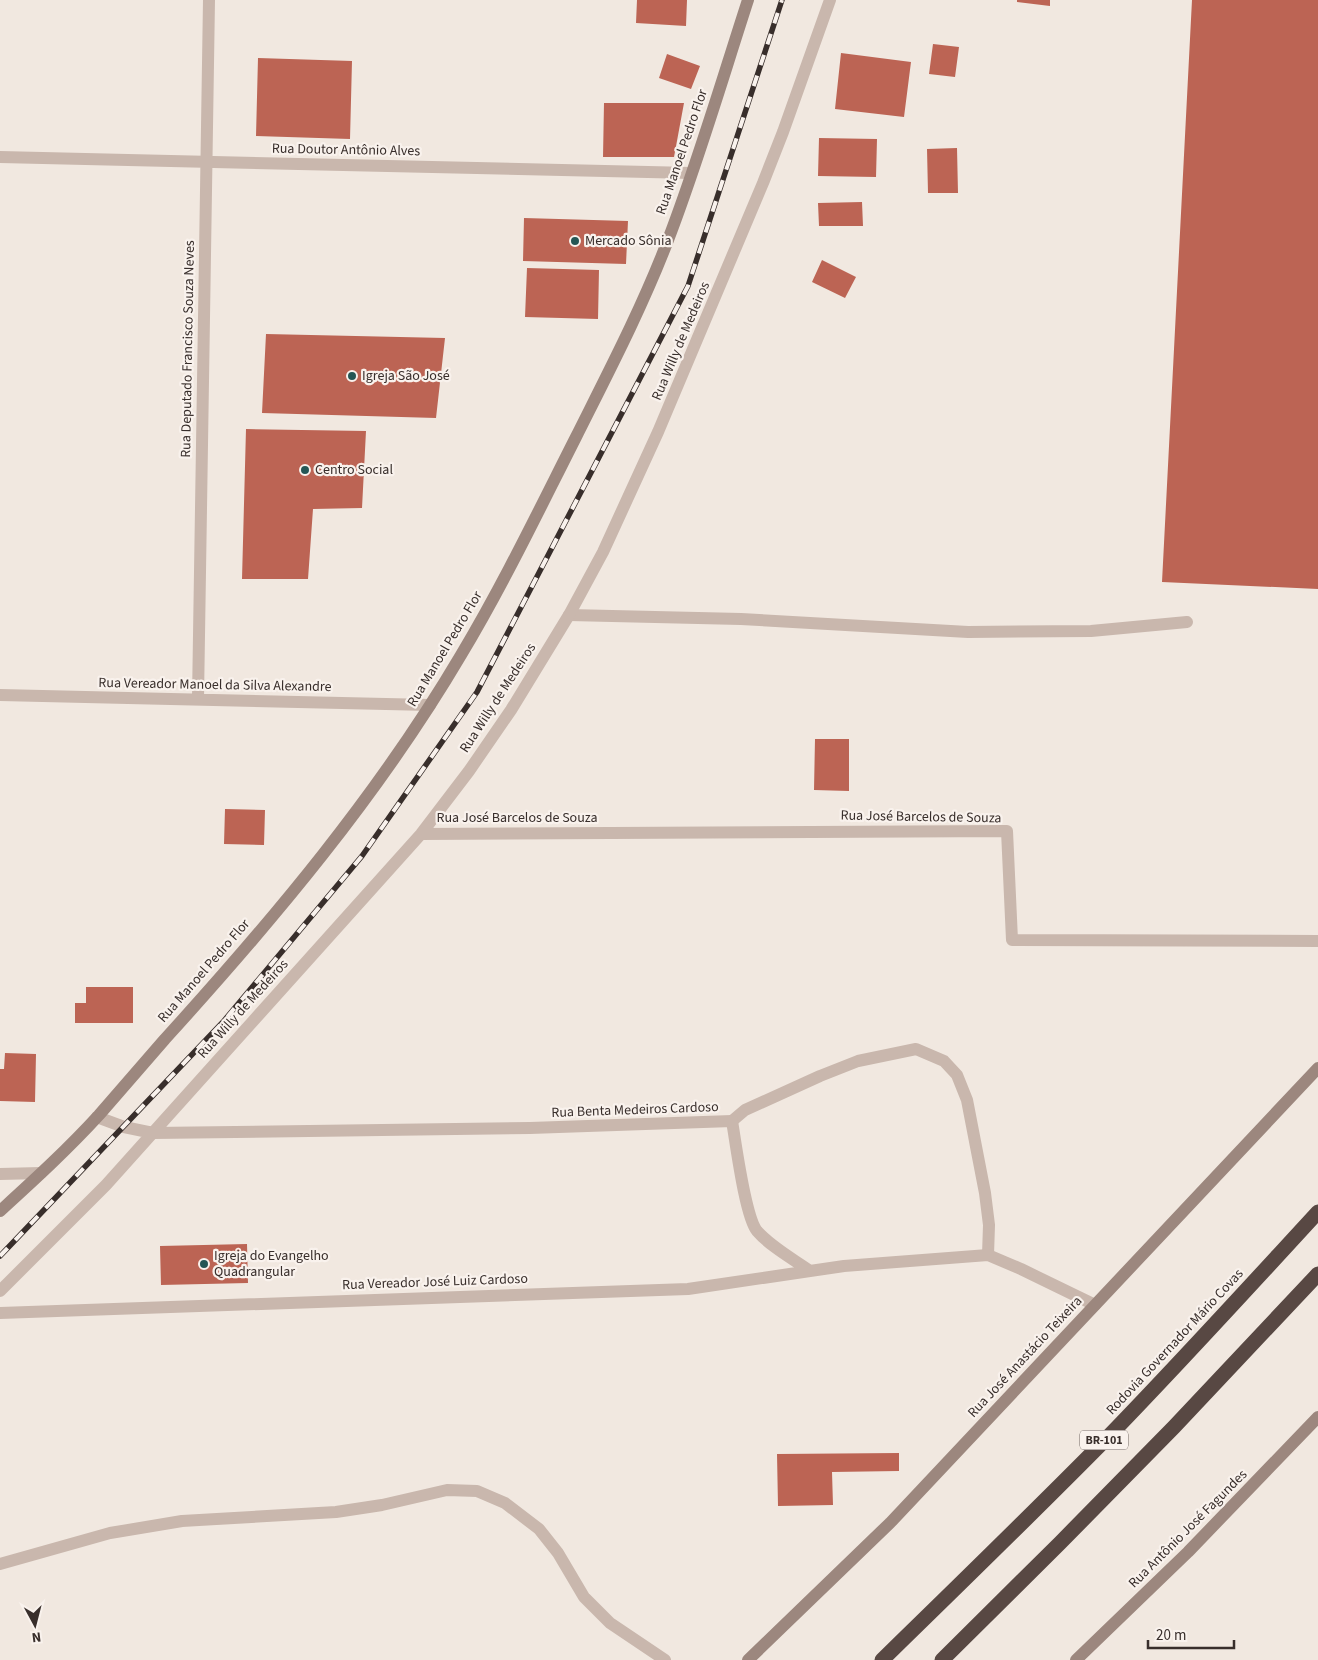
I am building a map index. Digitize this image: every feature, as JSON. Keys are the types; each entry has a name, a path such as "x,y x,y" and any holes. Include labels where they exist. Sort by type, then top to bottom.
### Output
{"highway":[{"name":"Rodovia Governador Mário Covas","path":"882,1660 1107,1438 1318,1212"},
{"name":"BR-101","path":"942,1660 1161,1440 1318,1274"}],"main road":[{"name":"Rua Manoel Pedro Flor","path":"0,1211 97,1117 299,884 348,821 430,705 462,654 496,593 601,387 668,241 748,0"},
{"name":"Rua José Anastácio Teixeira","path":"748,1660 890,1524 1318,1068"},
{"name":"Rua Antônio José Fagundes","path":"1076,1660 1188,1552 1318,1417"}],"street":[{"name":"Rua Deputado Francisco Souza Neves","path":"198,699 208,0"},
{"name":"Rua Willy de Medeiros","path":"0,1291 106,1185 421,834 511,710 569,615 603,552 654,440 746,227 783,132 830,0"},
{"name":"Rua Doutor Antônio Alves","path":"0,157 691,173"},
{"path":"569,615 741,619 968,632 1091,631 1187,622"},
{"name":"Rua Vereador Manoel da Silva Alexandre","path":"0,695 430,705"},
{"name":"Rua José Barcelos de Souza","path":"421,834 1007,831 1012,940 1318,941"},
{"path":"732,1121 744,1110 858,1061 916,1049 944,1061 957,1075 967,1100 985,1194 989,1225 988,1254"},
{"name":"Rua Benta Medeiros Cardoso","path":"97,1117 124,1127 153,1133 530,1128 732,1121 747,1206 756,1229 768,1241 810,1271"},
{"path":"0,1174 41,1173"},
{"path":"810,1271 844,1266 988,1254 1094,1305"},
{"name":"Rua Vereador José Luiz Cardoso","path":"0,1313 688,1289 810,1271"},
{"path":"0,1564 110,1533 182,1522 336,1512 382,1505 446,1490 477,1491 504,1503 539,1529 558,1553 584,1597 610,1623 665,1660"}],"building":[{"path":"637,0 687,0 686,26 636,23"},
{"path":"1017,0 1050,0 1050,6 1017,2"},
{"path":"1192,0 1318,0 1318,589 1162,582"},
{"path":"933,44 959,47 955,77 929,74"},
{"path":"841,53 911,62 904,117 835,109"},
{"path":"667,54 700,66 691,89 659,78"},
{"path":"258,58 352,61 350,139 256,136"},
{"path":"604,103 684,103 674,157 603,157"},
{"path":"819,138 877,139 876,177 818,176"},
{"path":"957,148 958,193 928,193 927,149"},
{"path":"862,202 863,226 819,226 818,203"},
{"name":"Mercado Sônia","path":"524,218 628,221 626,264 523,261"},
{"path":"822,260 856,277 845,298 812,282"},
{"path":"527,268 599,270 598,319 525,317"},
{"name":"Igreja São José","path":"266,334 445,338 436,418 262,413"},
{"name":"Centro Social","path":"246,429 366,431 362,508 313,509 308,579 242,579"},
{"path":"815,739 849,739 849,791 814,790"},
{"path":"225,809 265,810 264,845 224,844"},
{"path":"86,987 133,987 133,1023 75,1023 75,1003 86,1003"},
{"path":"5,1053 36,1054 35,1102 0,1101 0,1069 4,1069"},
{"name":"Igreja do Evangelho Quadrangular","path":"247,1244 248,1283 161,1285 160,1246"},
{"path":"899,1453 899,1471 832,1472 833,1505 778,1506 777,1454"}],"railway":[{"path":"0,1256 223,1022 362,856 477,692 688,286 782,0"}],"place":[{"name":"Mercado Sônia","path":"575,241"},
{"name":"Igreja São José","path":"352,376"},
{"name":"Centro Social","path":"305,470"},
{"name":"Igreja do Evangelho Quadrangular","path":"204,1264"}]}
